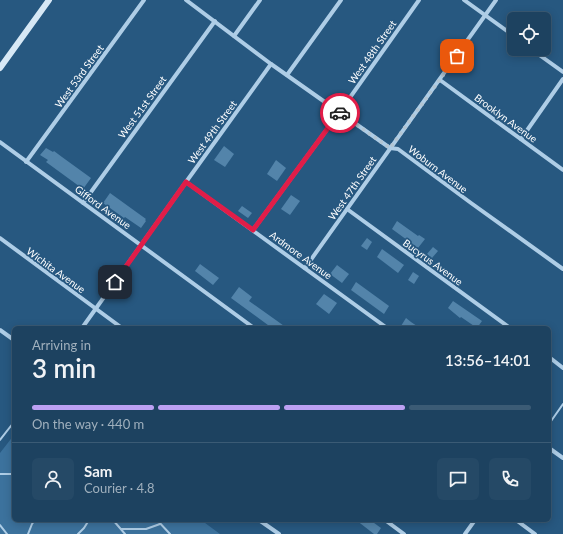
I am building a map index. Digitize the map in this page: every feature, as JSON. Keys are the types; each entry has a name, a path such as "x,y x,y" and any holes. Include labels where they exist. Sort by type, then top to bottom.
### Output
{"main road":[{"path":"0,68 49,0"}],"street":[{"name":"West 53rd Street","path":"26,162 144,0"},
{"name":"Woburn Avenue","path":"186,0 339,113 390,148 398,149 563,270"},
{"path":"234,36 260,0"},
{"path":"287,74 340,0"},
{"name":"West 48th Street","path":"253,230 339,113 419,0"},
{"path":"464,0 507,31"},
{"name":"West 47th Street","path":"305,268 496,0"},
{"name":"West 51st Street","path":"83,203 214,21"},
{"path":"541,56 563,72"},
{"name":"West 49th Street","path":"83,326 271,64"},
{"path":"521,139 563,79"},
{"name":"Brooklyn Avenue","path":"440,80 563,170"},
{"name":"Gifford Avenue","path":"0,142 251,326"},
{"name":"Ardmore Avenue","path":"186,182 384,326"},
{"name":"Bucyrus Avenue","path":"347,209 507,326"},
{"name":"Wichita Avenue","path":"0,238 119,326"},
{"path":"0,330 12,339"},
{"path":"551,359 563,368"},
{"path":"551,449 563,458"},
{"path":"262,522 279,534"},
{"path":"388,522 404,534"},
{"path":"465,534 474,522"},
{"path":"519,522 535,534"}],"lane":[{"path":"551,421 563,404"},
{"path":"0,440 12,425"},
{"path":"0,474 12,474"},
{"path":"28,534 34,522"},
{"path":"78,534 88,522"},
{"path":"115,522 125,534"},
{"path":"121,528 146,529 160,524 170,534"},
{"path":"0,525 7,534"}],"shaded area":[{"path":"12,438 12,522 204,522 220,534 0,534 0,453"}],"building":[{"path":"224,146 234,154 225,167 214,160"},
{"path":"46,148 53,152 54,151 91,178 83,189 46,162 48,160 40,155"},
{"path":"276,160 286,168 277,181 267,174"},
{"path":"110,193 146,219 141,228 103,203"},
{"path":"291,195 300,201 290,215 281,209"},
{"path":"242,206 252,213 248,218 238,211"},
{"path":"397,221 418,236 419,235 425,239 418,248 392,229"},
{"path":"367,238 372,242 367,250 361,246"},
{"path":"433,247 438,251 432,258 427,254"},
{"path":"382,249 404,265 398,273 377,257"},
{"path":"200,264 219,278 213,285 195,271"},
{"path":"337,265 349,274 342,283 330,274"},
{"path":"413,272 419,276 414,284 408,280"},
{"path":"356,282 389,306 384,314 351,290"},
{"path":"239,287 252,297 249,301 284,326 269,326 231,298"},
{"path":"324,294 337,303 329,314 316,304"},
{"path":"453,301 482,321 478,326 474,326 461,317 460,318 448,308"},
{"path":"406,318 417,326 401,326"},
{"path":"359,522 373,522 381,528 377,534 374,534"}],"way so far":[{"path":"340,113 390,148 457,56"}],"route":[{"path":"115,282 186,182 253,230 340,113"}]}
